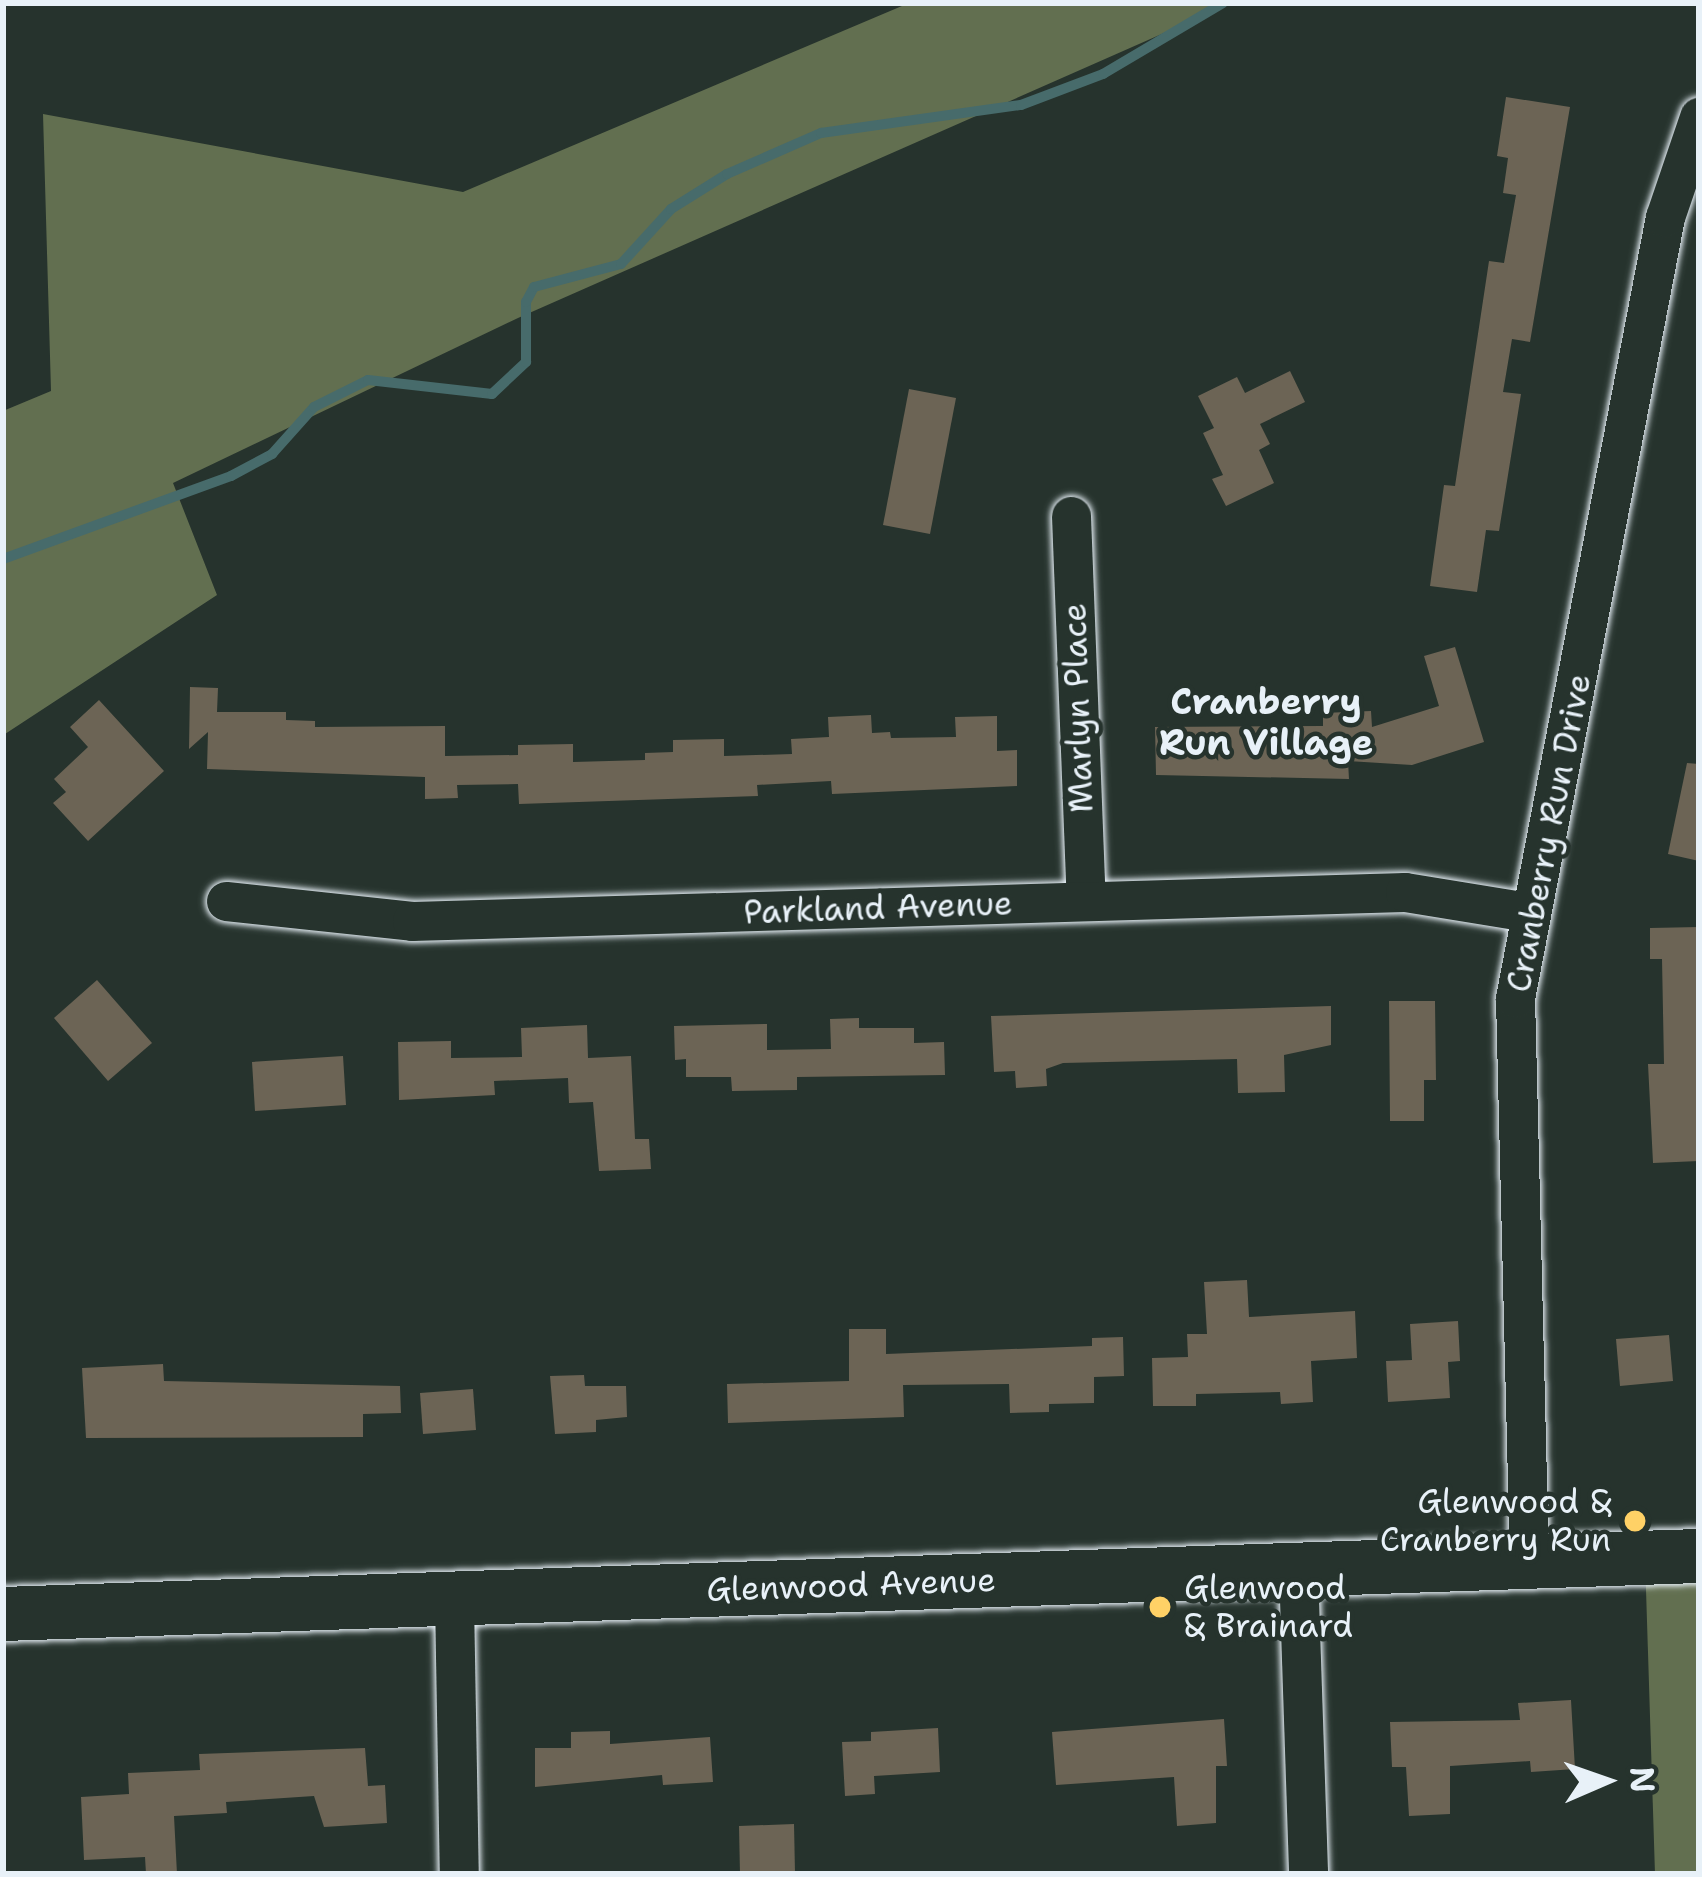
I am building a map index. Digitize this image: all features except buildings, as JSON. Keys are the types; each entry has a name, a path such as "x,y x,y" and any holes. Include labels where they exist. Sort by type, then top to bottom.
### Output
{"street":[{"name":"Cranberry Run Drive","path":"1529,1562 1515,998 1664,217 1699,117"},
{"name":"Marlyn Place","path":"1071,516 1086,901"},
{"name":"Parkland Avenue","path":"226,901 412,921 1405,892 1529,912"},
{"name":"Glenwood Avenue","path":"3,1614 1699,1556"},
{"path":"1298,1570 1308,1874"},
{"path":"454,1599 459,1874"}],"green space":[{"path":"909,3 1232,3 518,318 173,483 217,595 5,734 3,1614 3,411 51,391 43,114 463,192"},
{"path":"1699,1556 1699,1874 1655,1874 1645,1558"}],"waterway":[{"path":"3,559 231,476 272,454 314,407 368,380 492,394 526,362 526,302 534,287 621,264 671,209 727,174 821,133 1021,105 1103,74 1223,3"}],"place":[{"name":"Glenwood & Cranberry Run","path":"1635,1521"},
{"name":"Glenwood & Brainard","path":"1160,1607"}],"district":[{"name":"Cranberry Run Village","path":"1266,722"}]}
